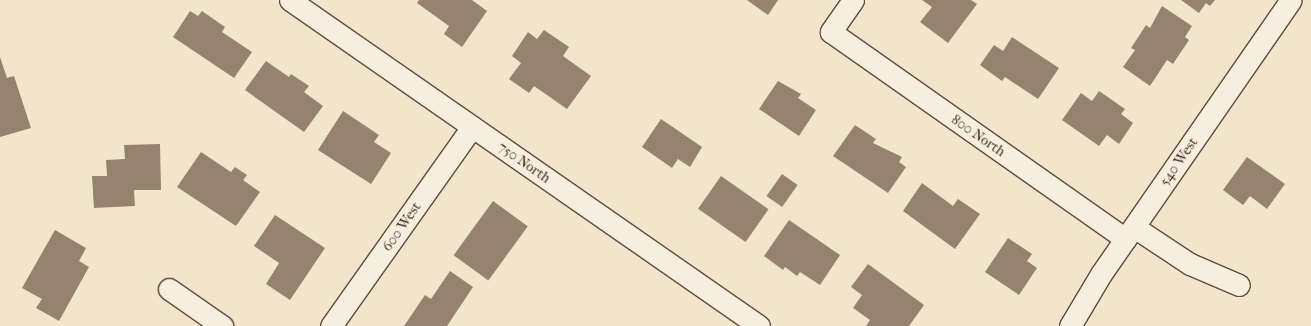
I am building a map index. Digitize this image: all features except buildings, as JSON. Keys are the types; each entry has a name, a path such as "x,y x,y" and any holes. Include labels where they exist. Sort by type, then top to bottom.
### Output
{"street":[{"name":"750 North","path":"290,0 759,326"},
{"name":"800 North","path":"853,0 831,32 1130,233 1190,264 1239,285"},
{"name":"540 West","path":"1070,326 1130,233 1291,0"},
{"name":"600 West","path":"331,326 472,127"},
{"path":"169,289 222,326"}]}
